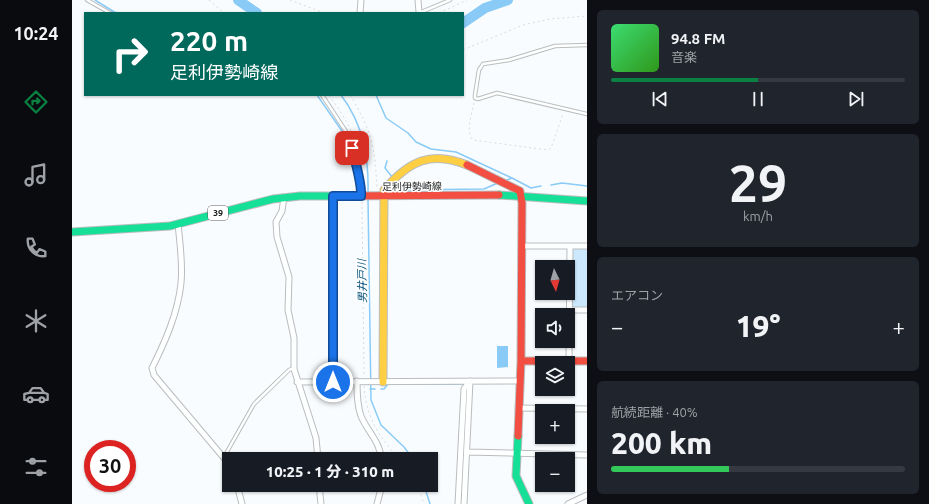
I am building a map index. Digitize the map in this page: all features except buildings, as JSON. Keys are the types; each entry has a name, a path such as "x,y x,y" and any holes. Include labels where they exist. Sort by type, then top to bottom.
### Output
{"street":[{"path":"360,12 362,0"},
{"path":"418,0 418,12"},
{"path":"383,382 379,195 390,182 430,157 442,157 500,178 520,191 522,196 521,361 516,476 529,504"},
{"name":"足利伊勢崎線","path":"72,232 178,224 255,203 284,198 333,196 362,198 379,195 522,196 587,201"},
{"path":"333,196 333,382"},
{"path":"284,198 282,210 276,222 277,237 289,277 288,310 294,338 294,368 297,382 316,438 317,452"},
{"path":"178,224 181,269 178,300 172,322 152,368 154,375 222,456"},
{"path":"522,246 587,246"},
{"path":"569,308 570,246"},
{"path":"575,310 587,310"},
{"path":"521,361 535,361"},
{"path":"575,361 587,361"},
{"path":"297,382 520,380"},
{"path":"356,381 358,405 361,415 381,452"},
{"path":"464,504 468,452 470,381"},
{"path":"458,504 464,389 470,381"},
{"path":"518,408 587,409"},
{"path":"468,452 587,455"},
{"path":"239,492 242,504"},
{"path":"320,492 321,504"},
{"path":"377,504 380,492"},
{"path":"568,504 587,495"}],"lane":[{"path":"87,0 108,12"},
{"path":"420,12 450,0"},
{"path":"587,46 555,46 509,60 483,64 479,70 475,98 497,92 587,114"},
{"path":"323,96 347,134 362,188 362,198"},
{"path":"227,452 254,404 284,375 294,368"}],"path":[{"path":"209,0 223,12"},
{"path":"290,0 321,12"},
{"path":"441,12 467,0"},
{"path":"464,50 523,25 550,19 587,16"},
{"path":"351,96 366,123 371,136 375,153 379,195"},
{"path":"475,98 469,130 470,136 473,140 548,150 551,148 565,109"},
{"path":"362,198 364,382 367,408 375,428 394,452"},
{"path":"420,492 424,504"}],"shaded area":[{"path":"575,248 587,248 587,308 574,308 572,306 572,300 575,300 575,260 572,260 572,251"}],"water":[{"path":"497,346 508,346 508,367 497,368"}],"waterway":[{"path":"95,0 114,12"},
{"path":"238,0 256,12"},
{"path":"464,22 485,8 508,0"},
{"path":"318,96 344,134 349,159"},
{"name":"男井戸川","path":"342,96 355,117 363,141 366,154 368,193"},
{"path":"376,96 386,118 408,133 416,142 431,149 456,152 512,178"},
{"path":"387,161 385,168 393,178"},
{"path":"507,180 512,178 531,188 541,186"},
{"path":"395,180 403,190 484,189 500,182"},
{"path":"551,185 562,183 587,186"},
{"name":"男井戸川","path":"368,198 371,400 381,425 408,452"},
{"path":"381,389 384,389 388,384 462,384"},
{"name":"男井戸川","path":"370,389 375,389"},
{"path":"464,440 467,390"},
{"name":"男井戸川","path":"426,492 430,504"}],"traffic: fast":[{"path":"499,195 587,201"},
{"path":"72,232 170,226 273,199 300,196 337,196"},
{"path":"518,436 516,476 529,504"}],"traffic: slow":[{"path":"383,382 384,190 402,172 421,161 442,158 467,165"}],"traffic: jam":[{"path":"467,165 520,191 522,203 521,361 518,436"},
{"path":"337,196 499,195"},
{"path":"521,361 587,361"}],"route":[{"path":"333,382 333,196 361,196 362,188 360,186 352,148"}]}
